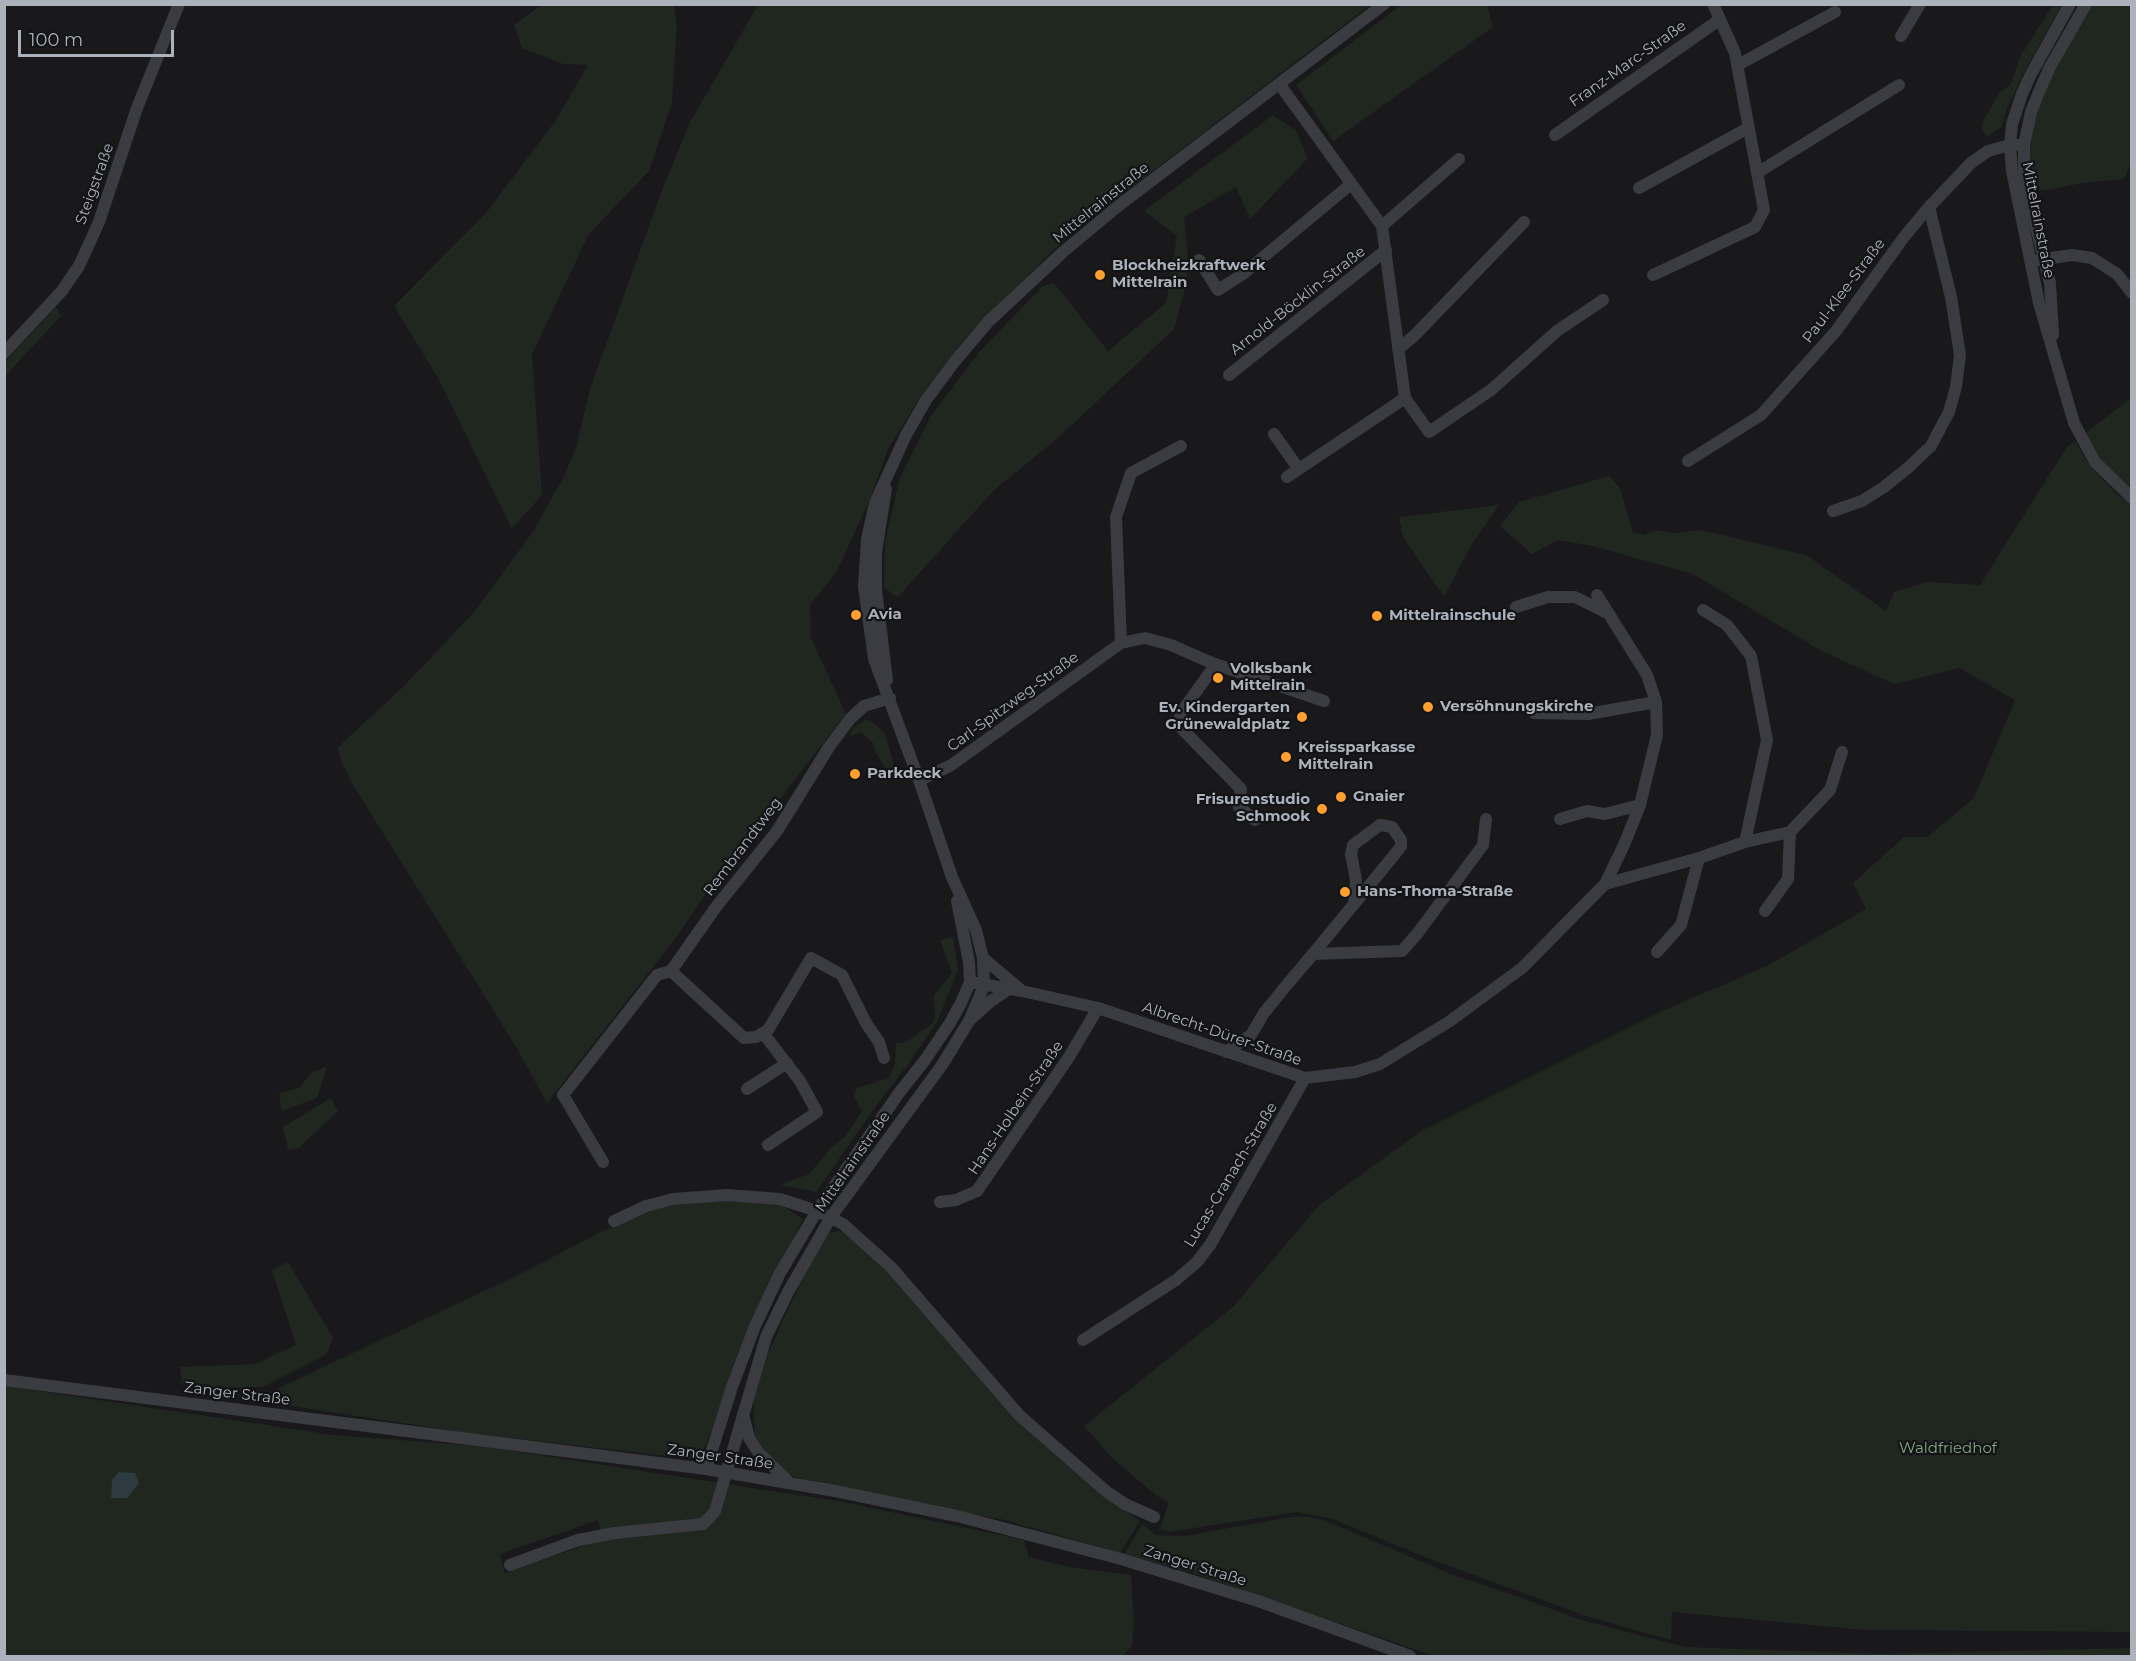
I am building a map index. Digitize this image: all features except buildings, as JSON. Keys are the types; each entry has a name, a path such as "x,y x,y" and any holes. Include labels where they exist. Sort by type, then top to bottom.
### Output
{"street":[{"name":"Steigstraße","path":"4,353 61,292 79,266 99,222 137,108 179,4"},
{"name":"Mittelrainstraße","path":"510,1565 578,1540 615,1533 703,1524 715,1511 765,1336 831,1217 942,1065 969,1021 984,986 983,958 976,930 952,877 890,698 874,659 864,587 867,539 875,503 906,435 926,400 988,322 1063,252 1117,207 1281,85 1384,4"},
{"path":"1653,275 1755,227 1764,210 1738,64 1713,4"},
{"path":"1901,36 1920,4"},
{"name":"Mittelrainstraße","path":"2070,4 2022,94 2012,124 2010,145 2018,205 2039,303 2074,423 2095,462 2132,498"},
{"name":"Mittelrainstraße","path":"2052,345 2051,295 2045,259 2024,178 2024,145 2031,111 2039,92 2050,67 2086,4"},
{"path":"1738,64 1836,12"},
{"name":"Franz-Marc-Straße","path":"1555,135 1719,20"},
{"name":"Arnold-Böcklin-Straße","path":"1281,85 1382,226 1405,398 1429,432 1491,390 1557,331 1603,300"},
{"path":"1757,173 1899,85"},
{"path":"1639,188 1748,128"},
{"name":"Paul-Klee-Straße","path":"1688,461 1761,416 1836,331 1904,237 1929,207 1979,157 1988,151 2010,145 2024,145"},
{"path":"1382,226 1459,159"},
{"path":"1199,260 1218,290 1242,274 1351,184"},
{"path":"1833,511 1862,501 1884,487 1908,467 1931,446 1949,412 1956,387 1960,355 1951,297 1929,207"},
{"path":"1398,350 1524,222"},
{"name":"Arnold-Böcklin-Straße","path":"1229,375 1386,250"},
{"path":"2032,262 2073,255 2092,258 2117,274 2132,293"},
{"path":"1287,477 1405,398"},
{"path":"1274,434 1298,468"},
{"path":"1121,643 1116,517 1131,473 1181,446"},
{"name":"Albrecht-Dürer-Straße","path":"970,982 1098,1008 1305,1078 1355,1072 1380,1064 1463,1013 1522,968 1605,884 1640,805 1657,735 1656,702 1647,675 1597,595"},
{"path":"1516,607 1548,597 1575,597 1607,613"},
{"path":"1703,610 1727,625 1751,656 1767,740 1745,842"},
{"name":"Carl-Spitzweg-Straße","path":"919,780 950,766 1121,643 1145,638 1171,645 1216,664 1324,701"},
{"path":"1216,664 1180,714 1182,729 1241,789 1239,807 1255,820"},
{"name":"Rembrandtweg","path":"603,1162 563,1095 657,975 671,971 716,907 777,831 829,747 850,719 864,706 890,698"},
{"path":"1534,713 1587,714 1656,702"},
{"path":"1605,884 1699,858 1745,842 1790,832 1830,790 1842,752"},
{"path":"1560,819 1587,811 1605,814 1640,805"},
{"path":"1313,954 1402,951 1483,845 1486,819"},
{"path":"1226,1052 1251,1035 1264,1013 1313,954 1354,904 1401,846 1401,840 1392,827 1380,825 1353,845 1351,854 1356,880 1354,904"},
{"path":"1765,911 1788,879 1790,832"},
{"path":"1657,952 1682,925 1699,858"},
{"name":"Mittelrainstraße","path":"706,1469 732,1387 755,1326 780,1273 817,1210 950,1023 970,982 967,949 952,877"},
{"path":"671,971 744,1038 756,1037 768,1030 811,958 842,975 866,1023 879,1042 884,1058"},
{"path":"983,958 1022,991"},
{"path":"969,1021 990,1001 1009,989"},
{"name":"Hans-Holbein-Straße","path":"940,1202 956,1200 977,1191 1070,1057 1098,1008"},
{"path":"763,1033 787,1063 818,1112 768,1145"},
{"path":"747,1089 787,1063"},
{"name":"Lucas-Cranach-Straße","path":"1083,1340 1176,1280 1197,1262 1210,1245 1305,1078"},
{"path":"614,1221 646,1206 673,1199 728,1195 780,1199 817,1210 831,1217 843,1224 891,1267 1019,1415 1107,1492 1125,1504 1154,1517"},
{"name":"Zanger Straße","path":"4,1380 706,1469 790,1482 957,1516 1121,1558 1258,1601 1410,1656"},
{"path":"742,1413 749,1438 758,1452 790,1482"}],"green space":[{"path":"541,5 674,5 677,24 672,102 649,171 589,234 532,354 542,495 512,529 438,378 394,306 486,213 556,120 588,65 563,64 522,48 514,25"},
{"path":"758,5 1370,5 1067,237 964,339 920,397 888,449 870,499 837,571 810,605 811,638 846,714 547,1103 515,1045 353,785 341,761 338,747 403,687 475,611 534,530 564,476 576,448 590,389 662,190 690,122"},
{"path":"1401,5 1487,5 1493,27 1333,141 1296,85"},
{"path":"2053,5 2062,5 2023,74 2006,111 2002,127 1987,137 1982,128 1983,121 2000,92 2010,85 2021,55"},
{"path":"2091,5 2131,5 2132,160 2124,179 2083,183 2042,191 2031,184 2029,158 2035,117 2050,80"},
{"path":"1273,115 1296,131 1308,158 1250,219 1236,187 1184,217 1188,259 1187,281 1174,329 1059,437 993,491 898,597 884,588 885,542 899,480 931,416 980,351 1043,286 1054,283 1108,351 1166,303 1177,236 1144,211"},
{"path":"56,307 61,316 5,376 5,362"},
{"path":"2131,398 2131,490 2108,470 2084,434"},
{"name":"Waldfriedhof","path":"2075,441 2087,462 2101,478 2119,496 2132,504 2131,1632 1865,1630 1672,1612 1671,1640 1589,1617 1427,1558 1333,1519 1297,1512 1169,1532 1160,1529 1169,1502 1157,1496 1114,1460 1084,1426 1233,1307 1319,1205 1423,1130 1662,1011 1767,966 1866,909 1853,883 1904,837 1927,837 1974,798 2015,700 1959,668 1894,684 1820,650 1693,574 1593,546 1558,540 1532,554 1500,526 1519,502 1609,476 1620,488 1633,532 1645,535 1655,530 1672,533 1701,530 1806,555 1886,611 1894,592 1927,582 1980,585 2066,448"},
{"path":"1499,505 1472,544 1444,597 1403,537 1399,517"},
{"path":"866,719 885,733 896,773 894,780 875,752 873,743 861,732 850,736 853,728"},
{"path":"953,937 958,970 937,1022 909,1063 816,1192 780,1185 809,1174 832,1147 845,1137 862,1111 853,1096 857,1088 889,1078 895,1064 896,1043 906,1042 932,1024 935,1017 934,995 952,973 940,940"},
{"path":"327,1066 317,1098 282,1111 279,1094 300,1087 311,1073"},
{"path":"331,1098 338,1111 299,1148 288,1150 283,1127"},
{"path":"717,1200 782,1205 803,1219 752,1324 700,1460 461,1432 258,1401 266,1394 514,1277 605,1230 658,1207"},
{"path":"838,1231 853,1235 1094,1488 1140,1521 1120,1553 1005,1520 890,1499 798,1478 779,1470 762,1451 755,1436 753,1401 763,1364 821,1238"},
{"path":"288,1262 333,1338 327,1354 263,1387 223,1388 182,1383 180,1367 255,1364 296,1345 272,1270"},
{"path":"5,1386 334,1435 481,1446 844,1502 1024,1540 1029,1557 1069,1567 1131,1575 1134,1623 1132,1646 1123,1656 5,1656","holes":["598,1520 602,1539 505,1573 500,1554"]},
{"path":"1291,1517 1324,1520 1453,1575 1582,1620 1685,1647 1880,1654 2131,1648 2131,1656 1434,1656 1196,1574 1124,1554 1142,1524 1156,1535 1184,1536"}],"shaded area":[{"path":"119,1472 135,1473 139,1483 127,1498 111,1498 112,1480"}],"place":[{"name":"Blockheizkraftwerk Mittelrain","path":"1100,275"},
{"name":"Avia","path":"856,615"},
{"name":"Mittelrainschule","path":"1377,616"},
{"name":"Volksbank Mittelrain","path":"1218,678"},
{"name":"Versöhnungskirche","path":"1428,707"},
{"name":"Ev. Kindergarten Grünewaldplatz","path":"1302,717"},
{"name":"Kreissparkasse Mittelrain","path":"1286,757"},
{"name":"Parkdeck","path":"855,774"},
{"name":"Gnaier","path":"1341,797"},
{"name":"Frisurenstudio Schmook","path":"1322,809"},
{"name":"Hans-Thoma-Straße","path":"1345,892"}]}
